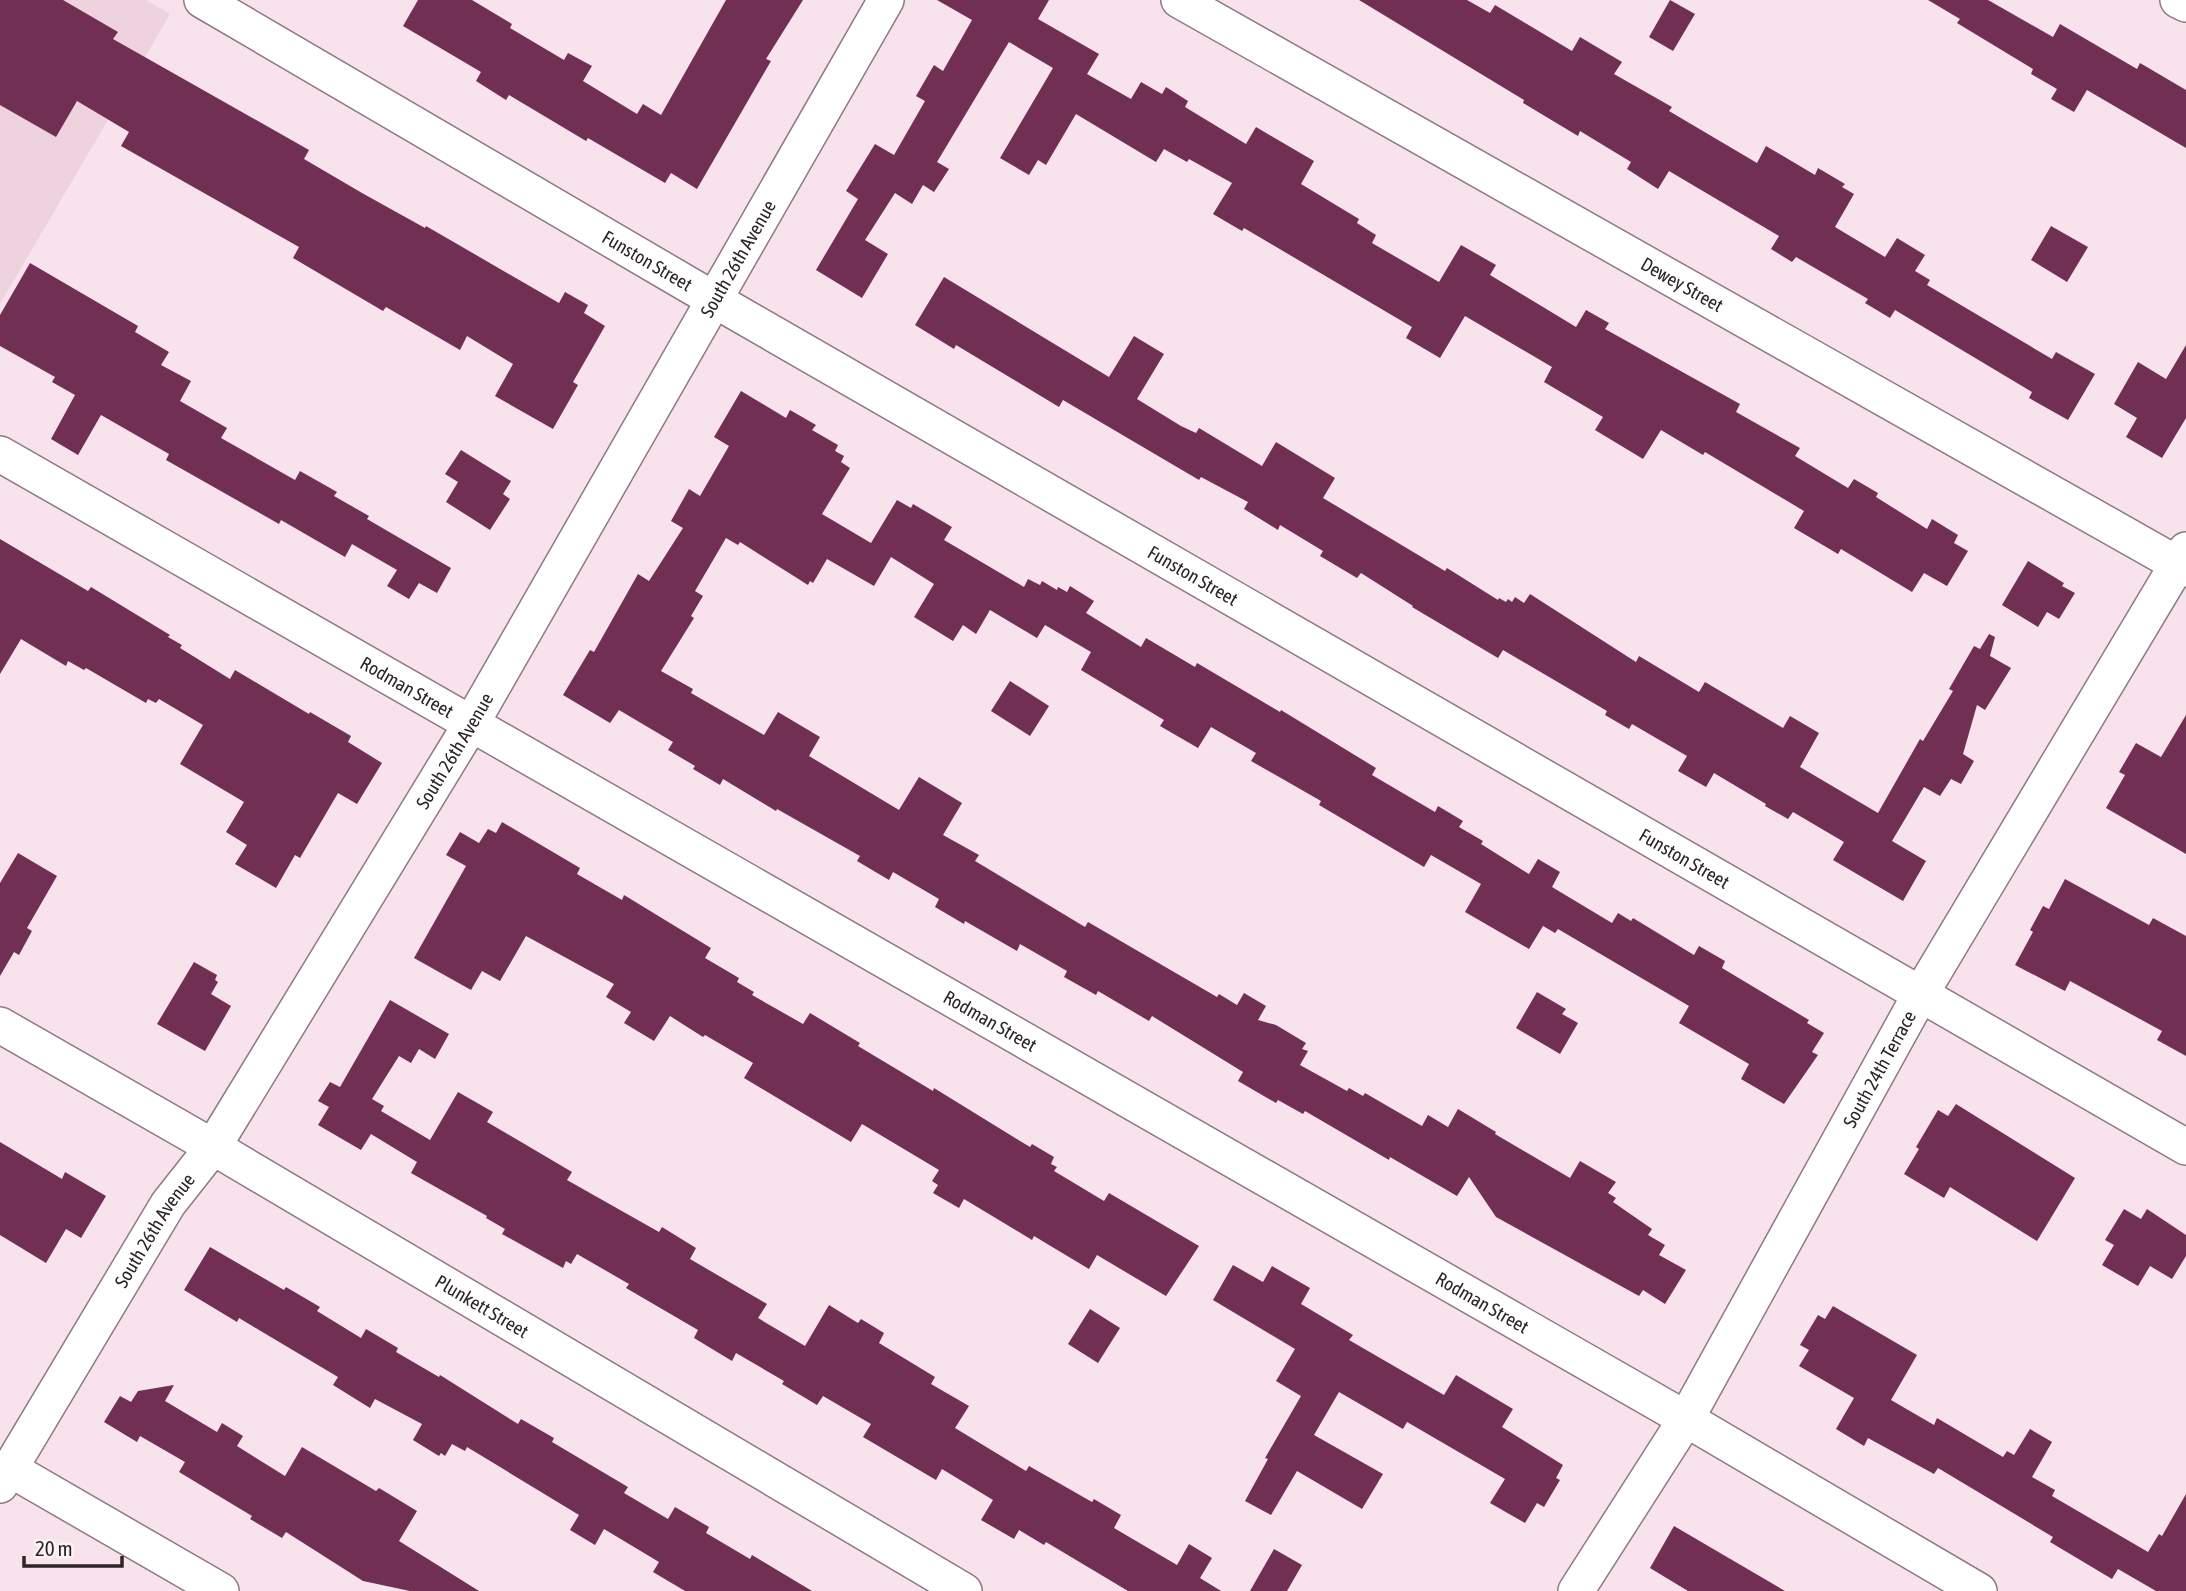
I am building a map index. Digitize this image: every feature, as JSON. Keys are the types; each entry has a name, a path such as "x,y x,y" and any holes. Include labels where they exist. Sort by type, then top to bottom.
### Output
{"street":[{"name":"Funston Street","path":"202,0 713,299 2186,1147"},
{"name":"South 26th Avenue","path":"5,1477 168,1204 213,1147 471,724 886,0"},
{"name":"Dewey Street","path":"1179,0 2183,561"},
{"path":"2179,0 2186,4"},
{"name":"Rodman Street","path":"0,454 1686,1419 1979,1591"},
{"name":"South 24th Terrace","path":"1576,1591 1686,1419 1920,995 2183,561"},
{"name":"Plunkett Street","path":"0,1025 213,1147 964,1591"},
{"path":"5,1477 221,1591"}],"shaded area":[{"path":"0,0 146,0 170,14 0,304"}],"building":[{"path":"0,0 63,0 118,32 113,39 309,150 304,159 362,193 425,228 426,226 559,303 565,292 588,305 584,313 605,326 573,382 578,385 553,429 495,396 513,364 467,336 460,350 386,307 383,311 293,258 299,247 121,146 129,132 77,101 56,137 0,105"},
{"path":"418,0 472,0 512,24 510,28 564,60 568,53 592,66 583,81 637,114 643,104 661,115 726,0 803,0 766,59 771,61 697,189 671,173 665,183 588,138 586,141 509,95 506,100 476,81 481,72 403,26"},
{"path":"937,0 1049,0 1038,19 1099,54 1087,74 1131,99 1141,82 1162,94 1166,87 1188,101 1185,107 1246,144 1256,127 1314,161 1301,184 1359,219 1357,223 1376,235 1372,243 1439,282 1461,245 1496,265 1490,275 1576,327 1586,310 1609,323 1605,329 1740,404 1736,412 1800,448 1795,456 1848,488 1854,479 1878,493 1876,497 1927,529 1932,519 1958,535 1954,543 1968,551 1947,586 1924,573 1912,592 1841,549 1838,554 1794,528 1804,511 1705,452 1703,455 1661,430 1643,459 1595,430 1603,417 1544,382 1552,367 1465,316 1440,358 1406,338 1412,327 1244,228 1242,231 1213,214 1232,183 1189,159 1187,162 1164,149 1156,162 1076,114 1046,165 1038,160 1029,175 1000,158 1053,68 1009,42 937,162 949,169 934,192 923,185 912,204 895,193 865,240 888,254 862,298 816,270 858,199 846,191 875,144 894,155 925,101 916,96 934,65 943,71 972,20"},
{"path":"1359,0 1467,0 1490,13 1495,5 1572,51 1580,37 1622,62 1614,74 1672,107 1669,111 1757,163 1766,146 1815,175 1818,168 1845,184 1842,187 1854,194 1835,227 1885,257 1897,238 1925,255 1915,271 1930,280 1927,285 2052,359 2056,352 2095,374 2068,420 2029,398 2032,392 1895,310 1890,318 1865,303 1868,299 1796,257 1792,262 1771,249 1779,236 1669,171 1658,189 1627,169 1631,162 1580,131 1578,136"},
{"path":"1670,0 1695,14 1673,51 1649,37"},
{"path":"1928,0 1988,0 2053,37 2060,24 2137,69 2140,63 2186,90 2186,148 2087,90 2074,112 2051,99 2057,89 2031,74 2033,69 1957,23 1960,19"},
{"path":"2051,226 2088,247 2067,282 2031,260"},
{"path":"30,263 138,326 135,332 169,352 161,365 191,381 180,401 227,428 221,438 295,480 300,471 337,492 334,496 369,516 367,519 451,568 437,593 419,583 409,599 387,586 397,570 352,544 345,557 281,520 279,524 166,460 169,454 101,415 78,455 51,439 75,395 52,382 55,377 0,346 0,315"},
{"path":"944,277 1109,377 1134,336 1164,354 1137,399 1181,426 1196,433 1199,428 1262,466 1276,442 1335,478 1323,498 1498,600 1499,598 1506,602 1508,599 1512,602 1515,597 1524,603 1530,594 1636,662 1639,656 1699,692 1705,682 1783,728 1790,716 1819,733 1800,767 1878,813 1920,739 1923,741 1953,691 1949,689 1974,646 1980,649 1989,634 1995,637 1990,656 2011,668 1985,710 1977,705 1963,754 1974,761 1961,784 1951,779 1940,796 1924,787 1892,841 1926,861 1903,901 1833,860 1844,842 1793,812 1788,819 1714,773 1706,787 1678,771 1687,756 1632,724 1629,729 1605,715 1607,711 1503,650 1498,658 1361,573 1357,578 1320,556 1323,551 1280,525 1278,530 1244,509 1248,502 1201,477 1199,480 1063,400 1059,407 956,345 954,349 915,325"},
{"path":"2186,345 2186,418 2162,458 2126,437 2137,418 2114,404 2138,362 2166,379"},
{"path":"741,391 786,418 790,410 816,425 812,430 838,445 835,451 844,456 841,462 850,468 822,514 871,543 897,500 911,508 913,504 952,527 944,540 1024,587 1028,579 1040,585 1042,581 1057,590 1058,587 1067,592 1070,586 1094,601 1086,613 1141,647 1146,638 1195,667 1197,663 1280,712 1281,710 1376,768 1372,775 1435,812 1438,806 1463,821 1459,827 1529,874 1538,859 1560,872 1552,887 1612,923 1618,913 1631,921 1633,918 1694,955 1699,946 1725,961 1722,968 1809,1020 1807,1023 1824,1033 1812,1052 1818,1055 1784,1104 1741,1079 1749,1064 1679,1023 1689,1006 1558,929 1555,933 1543,926 1529,949 1465,912 1481,884 1431,855 1424,867 1319,805 1321,801 1251,761 1256,753 1211,727 1198,748 1160,726 1164,720 1081,670 1091,652 1045,625 1037,638 990,610 976,634 963,625 953,641 914,617 934,584 891,557 874,586 827,559 813,583 810,581 808,585 740,542 738,545 726,538 695,591 703,596 691,616 694,618 661,671 693,689 691,693 764,735 778,712 820,737 809,756 899,810 919,777 962,803 943,835 979,855 975,861 1085,927 1088,922 1217,997 1219,994 1237,1005 1244,993 1266,1006 1258,1020 1276,1025 1306,1043 1302,1049 1308,1051 1300,1065 1347,1091 1349,1088 1363,1096 1365,1093 1422,1126 1428,1115 1448,1127 1458,1109 1570,1178 1580,1161 1616,1182 1608,1193 1616,1198 1613,1202 1652,1229 1648,1235 1665,1245 1659,1255 1686,1270 1665,1304 1643,1290 1639,1296 1496,1217 1469,1177 1457,1196 1305,1111 1303,1114 1278,1100 1276,1103 1238,1081 1243,1072 1152,1016 1149,1021 1098,991 1096,995 1064,977 1067,971 1020,944 1017,951 965,921 964,924 935,907 939,899 893,872 889,880 857,861 860,856 723,779 720,785 693,769 695,766 668,750 673,742 619,710 610,723 563,695 590,650 594,652 638,574 649,581 683,528 671,521 689,489 700,496 729,446 714,437"},
{"path":"461,450 511,481 503,494 510,499 490,530 446,502 458,482 445,474"},
{"path":"0,539 88,591 91,587 170,635 168,637 182,645 180,648 230,679 235,670 351,736 348,742 382,763 357,804 338,793 300,858 295,855 276,888 235,864 247,845 226,832 244,802 180,764 203,725 159,699 156,703 148,699 146,703 86,668 84,670 68,661 66,666 21,639 0,674"},
{"path":"2028,561 2075,593 2059,619 2047,612 2038,627 2002,605"},
{"path":"1010,681 1049,706 1030,736 991,711"},
{"path":"2186,715 2186,854 2106,808 2125,775 2119,772 2136,743 2161,757"},
{"path":"502,822 580,868 577,874 622,900 624,895 711,948 705,958 739,978 737,982 754,992 752,995 803,1024 810,1013 860,1043 858,1046 933,1091 934,1088 1030,1147 1032,1144 1054,1157 1051,1164 1057,1167 1054,1171 1104,1201 1109,1193 1199,1246 1166,1296 1097,1255 1089,1269 1034,1236 1032,1240 964,1199 959,1208 933,1193 938,1185 932,1181 939,1170 862,1124 851,1142 744,1078 753,1063 670,1016 654,1041 624,1023 631,1012 606,997 614,984 526,936 500,981 482,971 471,990 414,958 466,866 446,855 460,832 479,843 488,829 496,833"},
{"path":"18,853 57,876 27,928 32,931 19,955 14,952 0,976 0,883"},
{"path":"2065,879 2149,925 2153,918 2186,936 2186,1056 2157,1040 2162,1031 2070,981 2065,991 2015,965 2033,932 2030,930 2043,906 2049,909"},
{"path":"194,962 217,975 215,980 218,982 211,994 231,1006 205,1051 157,1024"},
{"path":"1537,992 1566,1009 1562,1014 1578,1023 1560,1054 1516,1028"},
{"path":"390,1000 449,1034 435,1059 419,1049 411,1063 399,1056 372,1099 384,1106 381,1111 430,1140 458,1092 493,1112 487,1122 572,1172 567,1180 659,1232 662,1227 696,1248 690,1259 767,1304 758,1318 805,1346 829,1305 858,1323 861,1319 884,1333 879,1343 935,1377 931,1384 969,1406 955,1428 1026,1471 1029,1466 1092,1502 1094,1499 1121,1515 1114,1528 1177,1565 1189,1544 1212,1558 1200,1578 1221,1591 1128,1591 1046,1542 1044,1545 1019,1530 1014,1539 981,1520 993,1500 942,1469 936,1480 863,1437 871,1424 823,1396 817,1405 782,1384 784,1381 736,1353 732,1361 694,1338 698,1330 626,1288 629,1284 577,1254 571,1264 566,1261 563,1268 502,1234 505,1229 486,1218 487,1216 411,1173 417,1162 371,1134 361,1150 318,1125 329,1107 318,1101 330,1082 340,1087"},
{"path":"1956,1104 2075,1178 2037,1241 1950,1187 1944,1198 1904,1174 1938,1110 1948,1116"},
{"path":"0,1142 62,1179 65,1172 106,1196 81,1238 66,1229 46,1263 0,1235"},
{"path":"2124,1209 2141,1219 2147,1209 2186,1235 2186,1256 2172,1279 2150,1266 2138,1286 2102,1265 2114,1245 2105,1240"},
{"path":"210,1247 284,1290 286,1287 320,1307 317,1311 361,1338 366,1329 398,1348 396,1352 439,1377 440,1375 518,1424 521,1419 554,1438 552,1442 628,1487 624,1493 668,1519 675,1507 709,1527 706,1533 750,1559 752,1555 812,1591 685,1591 653,1572 659,1562 604,1529 595,1545 570,1530 579,1515 467,1447 465,1451 452,1444 445,1456 441,1453 439,1456 413,1440 422,1424 375,1399 370,1408 333,1385 338,1377 239,1318 237,1322 184,1290"},
{"path":"1233,1265 1263,1282 1272,1266 1310,1288 1301,1304 1353,1335 1349,1340 1444,1395 1456,1375 1513,1409 1502,1427 1563,1465 1556,1478 1560,1480 1544,1507 1537,1503 1525,1523 1490,1503 1505,1479 1407,1422 1403,1429 1339,1392 1314,1435 1383,1474 1362,1509 1297,1471 1271,1515 1245,1501 1268,1459 1265,1458 1301,1396 1276,1381 1295,1349 1213,1300"},
{"path":"1833,1306 1917,1355 1891,1400 1934,1425 1937,1418 2003,1457 2007,1451 2014,1455 2030,1429 2052,1442 2032,1477 2055,1490 2052,1496 2148,1552 2159,1534 2162,1536 2186,1494 2186,1591 2156,1591 2118,1569 2112,1579 2050,1542 2053,1537 1938,1468 1934,1474 1868,1438 1864,1446 1836,1429 1854,1398 1799,1366 1809,1350 1800,1345 1818,1315 1825,1319"},
{"path":"1090,1309 1120,1328 1098,1363 1068,1344"},
{"path":"174,1385 165,1401 217,1432 222,1423 243,1436 237,1446 285,1476 302,1447 376,1491 379,1488 417,1511 399,1541 479,1591 410,1591 363,1581 286,1532 282,1538 250,1519 252,1516 179,1472 185,1462 140,1436 137,1442 104,1422 120,1396 131,1402 138,1391"},
{"path":"1674,1526 1785,1591 1688,1591 1650,1568"},
{"path":"1274,1549 1302,1565 1287,1591 1250,1591"}]}
